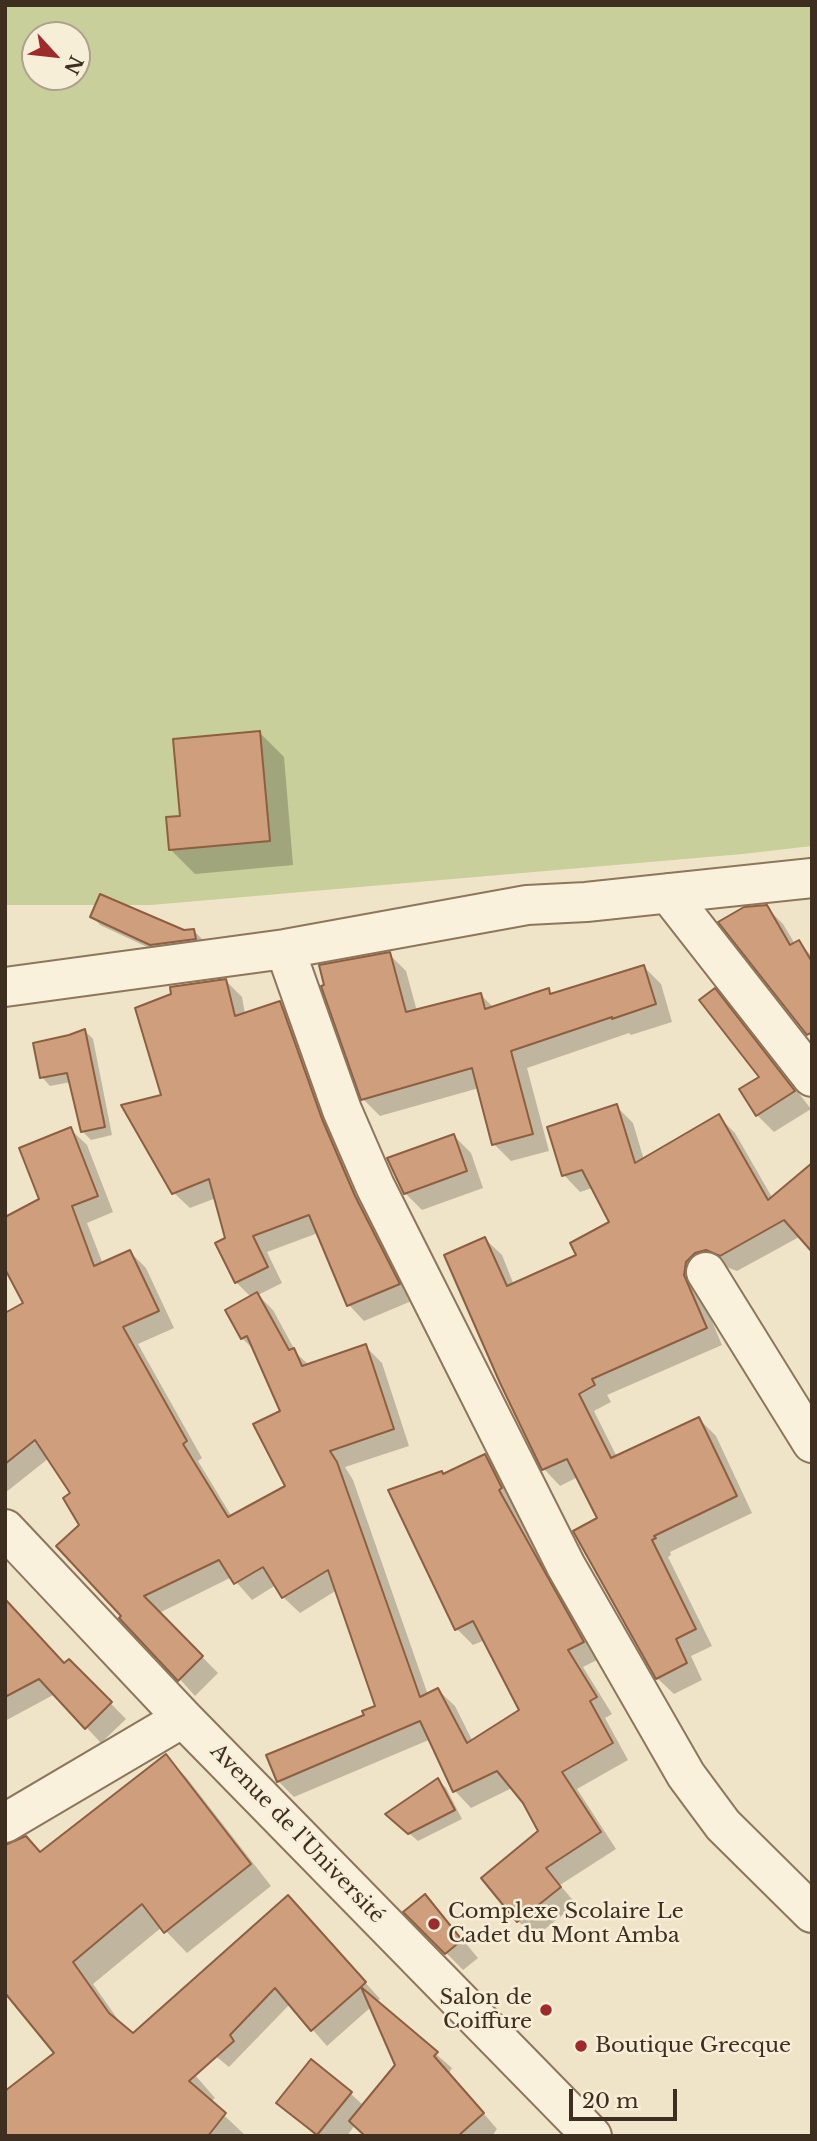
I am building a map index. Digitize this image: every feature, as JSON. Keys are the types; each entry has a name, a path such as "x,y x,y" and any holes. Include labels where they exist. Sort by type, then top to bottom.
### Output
{"street":[{"path":"5,987 285,949 527,905 586,902 812,878"},
{"path":"668,893 812,1077"},
{"path":"285,949 342,1110 375,1186 566,1566 686,1775 723,1825 812,1913"},
{"path":"706,1272 812,1443"},
{"name":"Avenue de l'Université","path":"5,1529 183,1718 592,2136"},
{"path":"5,1823 183,1718"}],"green space":[{"path":"5,5 812,5 812,846 151,905 5,905"}],"building":[{"path":"260,731 270,841 169,850 166,817 180,816 173,739"},
{"path":"100,894 184,930 194,929 196,939 150,945 90,917"},
{"path":"767,905 790,945 799,940 812,962 812,1032 807,1035 718,922 744,907"},
{"path":"390,952 406,1012 481,993 485,1009 549,988 550,994 644,965 656,1004 511,1051 533,1134 492,1145 472,1068 361,1100 321,986 324,985 319,965"},
{"path":"226,979 235,1016 280,1001 322,1119 355,1196 400,1284 347,1306 309,1215 253,1236 268,1267 235,1283 215,1243 225,1238 209,1179 172,1194 121,1105 161,1095 135,1008 171,994 170,987"},
{"path":"715,988 795,1091 756,1116 739,1089 759,1077 699,1000"},
{"path":"85,1029 105,1127 81,1132 67,1073 40,1078 33,1043"},
{"path":"617,1104 635,1163 719,1114 768,1200 812,1163 812,1252 784,1220 720,1256 706,1250 695,1253 686,1262 684,1275 707,1328 592,1379 595,1385 579,1394 611,1458 699,1417 737,1496 654,1536 656,1538 652,1540 696,1629 676,1639 687,1663 656,1679 573,1531 597,1518 567,1459 542,1470 500,1383 444,1255 485,1237 507,1286 576,1255 570,1243 609,1222 582,1170 562,1176 547,1127"},
{"path":"71,1127 98,1196 72,1206 94,1266 130,1250 159,1311 123,1327 187,1441 183,1444 228,1517 285,1486 253,1424 280,1411 247,1336 241,1339 225,1310 257,1292 289,1350 294,1348 302,1366 366,1344 394,1429 330,1451 337,1462 420,1697 438,1688 467,1743 519,1710 473,1621 455,1630 388,1490 442,1471 443,1474 485,1454 502,1488 499,1490 584,1642 568,1650 597,1697 590,1701 613,1743 562,1772 601,1832 546,1868 561,1887 517,1922 481,1878 538,1831 523,1803 497,1771 453,1792 420,1721 277,1782 266,1755 364,1715 362,1711 375,1706 328,1570 282,1598 263,1567 234,1584 219,1560 144,1596 203,1656 178,1681 56,1546 79,1525 63,1498 70,1493 35,1440 5,1464 5,1313 23,1303 5,1269 5,1217 39,1199 19,1148"},
{"path":"454,1134 467,1171 404,1194 387,1158"},
{"path":"5,1599 64,1663 69,1659 112,1702 85,1729 39,1679 5,1697"},
{"path":"166,1754 251,1864 164,1933 142,1904 73,1962 109,2013 133,2033 288,1895 366,1982 311,2031 275,1988 230,2035 234,2041 189,2081 226,2113 208,2136 5,2136 5,2091 54,2053 5,1993 5,1845 26,1836 40,1852"},
{"path":"438,1778 455,1810 408,1834 385,1814"},
{"path":"425,1894 462,1940 445,1954 403,1912"},
{"path":"361,1987 438,2052 434,2056 484,2113 458,2136 365,2136 349,2121 395,2065"},
{"path":"311,2059 352,2092 317,2135 276,2103"}],"place":[{"name":"Complexe Scolaire Le Cadet du Mont Amba","path":"434,1924"},
{"name":"Salon de Coiffure","path":"546,2010"},
{"name":"Boutique Grecque","path":"581,2046"}]}
